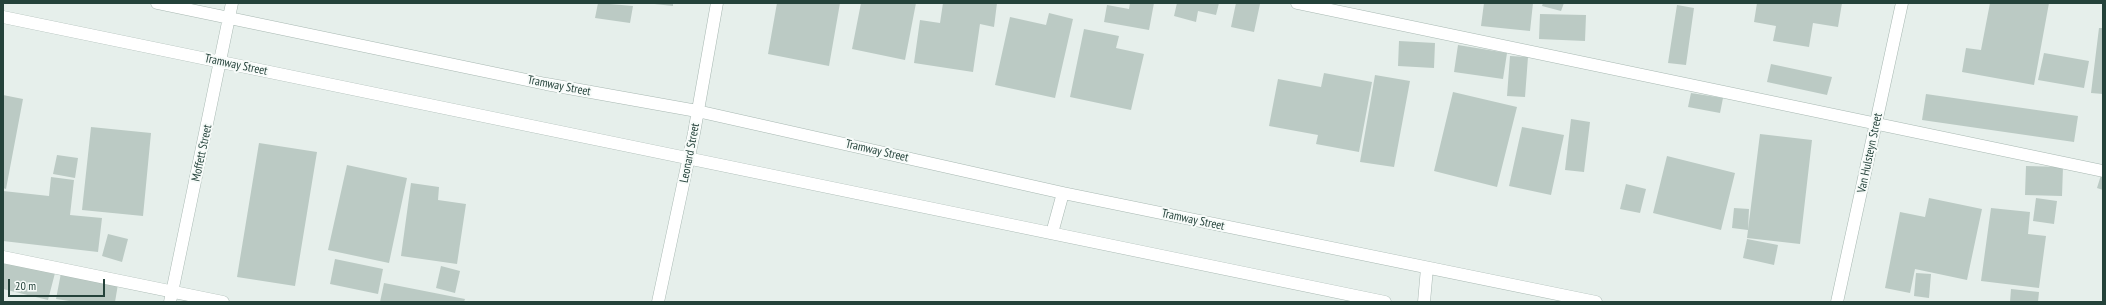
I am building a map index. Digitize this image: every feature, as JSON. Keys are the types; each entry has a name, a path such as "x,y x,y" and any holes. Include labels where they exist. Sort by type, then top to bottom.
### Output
{"street":[{"name":"Tramway Street","path":"157,3 546,84 697,111 1063,193 1596,302"},
{"name":"Moffett Street","path":"172,297 232,3"},
{"name":"Leonard Street","path":"658,302 689,158 717,3"},
{"path":"1297,3 2103,172"},
{"name":"Van Hulsteyn Street","path":"1837,302 1902,3"},
{"name":"Tramway Street","path":"3,17 1385,302"},
{"path":"1052,233 1063,193"},
{"path":"3,257 172,297 223,302"},
{"path":"1424,302 1427,268"}],"building":[{"path":"598,3 633,6 630,23 595,18"},
{"path":"645,3 673,3 673,6"},
{"path":"777,3 840,3 829,66 768,54"},
{"path":"861,3 916,3 905,60 852,49"},
{"path":"943,3 997,3 994,27 980,24 973,72 914,63 920,20 940,23"},
{"path":"1130,3 1154,3 1149,30 1104,22 1107,5 1129,9"},
{"path":"1177,3 1219,3 1216,15 1198,11 1196,22 1174,16"},
{"path":"1236,3 1260,4 1254,32 1231,27"},
{"path":"1484,3 1533,3 1530,31 1481,26"},
{"path":"1543,3 1564,3 1561,11 1542,6"},
{"path":"1757,3 1842,3 1838,27 1813,23 1809,47 1773,41 1776,26 1754,22"},
{"path":"1990,3 2049,3 2034,85 1962,72 1966,48 1981,50"},
{"path":"1677,5 1694,8 1686,65 1668,63"},
{"path":"1049,13 1073,19 1055,98 995,85 1010,17 1046,25"},
{"path":"1540,14 1586,15 1585,41 1539,39"},
{"path":"2099,28 2103,28 2103,94 2091,93"},
{"path":"1084,29 1119,36 1116,48 1144,54 1131,110 1070,97"},
{"path":"1399,41 1435,43 1434,68 1398,66"},
{"path":"1458,45 1507,53 1503,79 1454,72"},
{"path":"2044,53 2089,61 2084,88 2038,80"},
{"path":"1510,56 1528,57 1525,97 1507,96"},
{"path":"1771,64 1832,77 1827,95 1767,82"},
{"path":"1324,73 1372,82 1359,152 1316,144 1318,135 1269,126 1278,79 1321,87"},
{"path":"1375,75 1410,81 1394,167 1360,162"},
{"path":"1453,92 1517,107 1497,187 1434,171"},
{"path":"1691,93 1723,98 1720,113 1688,107"},
{"path":"1926,94 2078,116 2074,142 1922,120"},
{"path":"3,95 23,99 6,189 3,188"},
{"path":"1571,119 1590,122 1584,172 1565,170"},
{"path":"91,127 151,133 143,216 82,210"},
{"path":"1522,127 1564,135 1551,195 1509,186"},
{"path":"1760,134 1812,140 1800,244 1747,238"},
{"path":"259,143 317,152 295,286 237,277"},
{"path":"57,155 78,158 75,178 53,174"},
{"path":"1667,156 1735,173 1721,230 1653,213"},
{"path":"347,165 407,178 389,263 328,250"},
{"path":"2026,166 2063,167 2062,196 2025,195"},
{"path":"2101,175 2103,176 2103,190 2097,188"},
{"path":"51,177 74,180 70,215 102,218 98,252 3,241 3,191 49,196"},
{"path":"411,183 439,187 438,200 466,204 457,264 401,256"},
{"path":"1626,184 1646,189 1640,213 1620,209"},
{"path":"1929,198 1982,209 1967,280 1915,269 1910,293 1885,288 1900,212 1925,217"},
{"path":"2036,198 2057,201 2054,224 2033,221"},
{"path":"1734,208 1749,209 1748,230 1732,228"},
{"path":"1991,208 2030,212 2028,234 2046,236 2039,288 1981,281"},
{"path":"108,234 128,239 122,262 102,256"},
{"path":"1747,239 1778,245 1774,265 1743,258"},
{"path":"335,259 383,269 378,294 330,284"},
{"path":"3,260 55,273 48,300 3,289"},
{"path":"441,266 460,271 455,293 436,288"},
{"path":"61,273 118,284 115,302 76,302 56,299"},
{"path":"1916,273 1931,274 1929,298 1914,296"},
{"path":"384,283 465,299 464,302 380,302"},
{"path":"2011,289 2039,292 2038,302 2010,302"}]}
